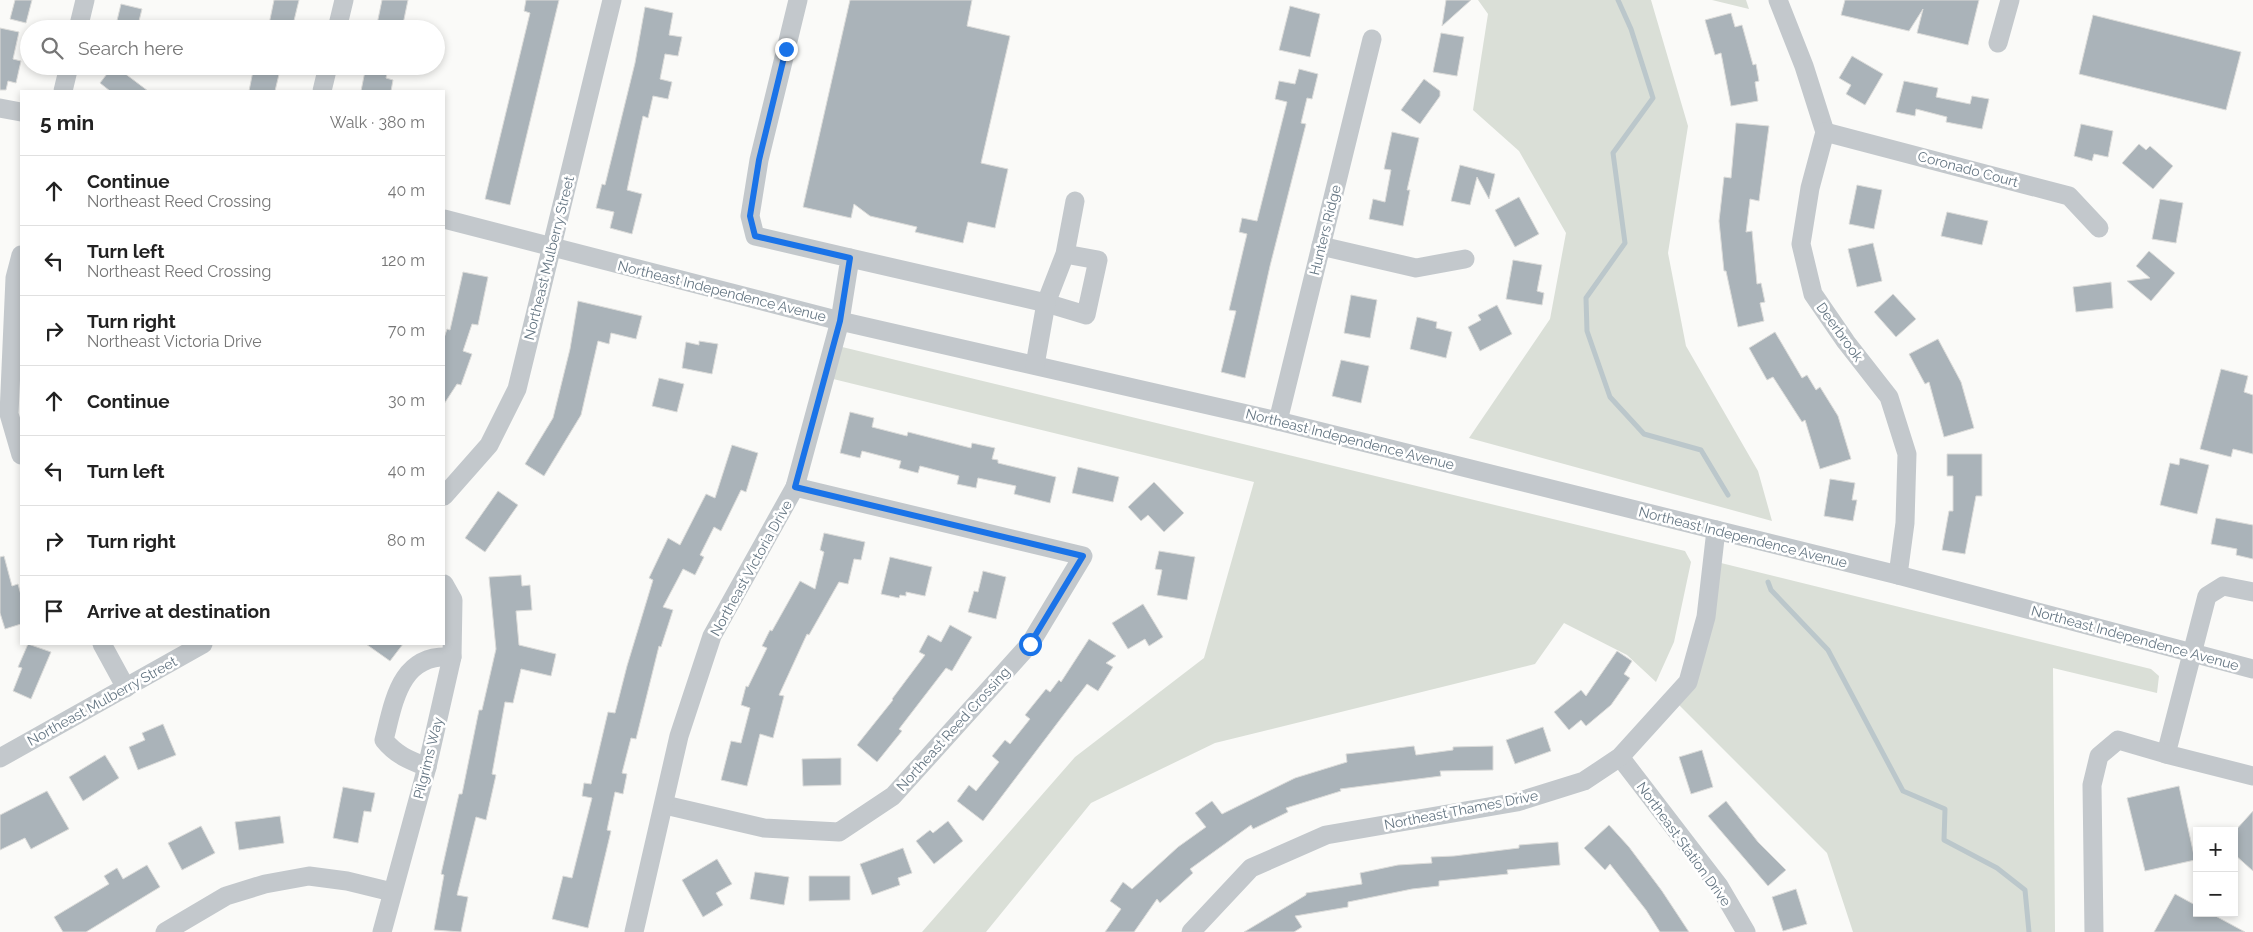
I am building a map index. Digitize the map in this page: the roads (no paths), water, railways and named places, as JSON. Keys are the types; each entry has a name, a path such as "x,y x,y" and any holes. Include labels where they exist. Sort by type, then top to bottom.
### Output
{"street":[{"path":"80,20 85,0"},
{"path":"339,20 344,0"},
{"name":"Northeast Mulberry Street","path":"445,495 489,445 517,390 612,0"},
{"path":"798,0 759,160 750,216 755,236 1046,303 1086,316 1098,260 1065,254"},
{"path":"1778,0 1804,66 1825,132"},
{"path":"1998,43 2010,0"},
{"name":"Hunters Ridge","path":"1278,421 1372,39"},
{"path":"63,90 67,75"},
{"path":"322,90 326,75"},
{"path":"0,108 20,112"},
{"name":"Coronado Court","path":"1825,132 2069,196 2099,228"},
{"name":"Deerbrook","path":"1825,132 1810,188 1800,244 1814,294 1846,342 1889,397 1906,454 1905,523 1898,575"},
{"path":"1035,366 1046,303 1065,254 1075,201"},
{"name":"Northeast Independence Avenue","path":"445,219 840,321 1278,421 1898,575 2253,669"},
{"path":"1321,246 1416,268 1465,259"},
{"path":"20,258 15,278 9,414 20,452"},
{"name":"Northeast Victoria Drive","path":"634,932 665,805 679,736 712,636 795,487 840,321 850,258"},
{"name":"Northeast Reed Crossing","path":"665,805 764,828 839,832 893,796 1030,644 1083,556 795,487"},
{"name":"Northeast Thames Drive","path":"1191,932 1251,868 1326,835 1517,802 1584,782 1620,757 1688,682 1706,617 1716,530"},
{"name":"Pilgrims Way","path":"382,932 427,767 452,657 453,600 445,586"},
{"path":"2166,754 2207,596 2223,586 2253,592"},
{"path":"103,645 126,688"},
{"name":"Northeast Mulberry Street","path":"0,758 201,645"},
{"path":"427,767 406,759 392,750 384,740 400,681 424,660 441,656 452,657"},
{"path":"2094,932 2092,785 2099,756 2118,740 2253,776"},
{"name":"Northeast Station Drive","path":"1620,757 1719,886 1746,932"},
{"path":"165,932 226,896 265,884 308,876 347,880 392,892"}],"waterway":[{"path":"1618,0 1631,29 1653,98 1613,153 1625,243 1586,298 1587,331 1610,397 1644,434 1701,450 1728,495"},
{"path":"1768,582 1771,590 1828,650 1903,791 1945,809 1944,840 1997,868 2025,890 2029,932"}]}
